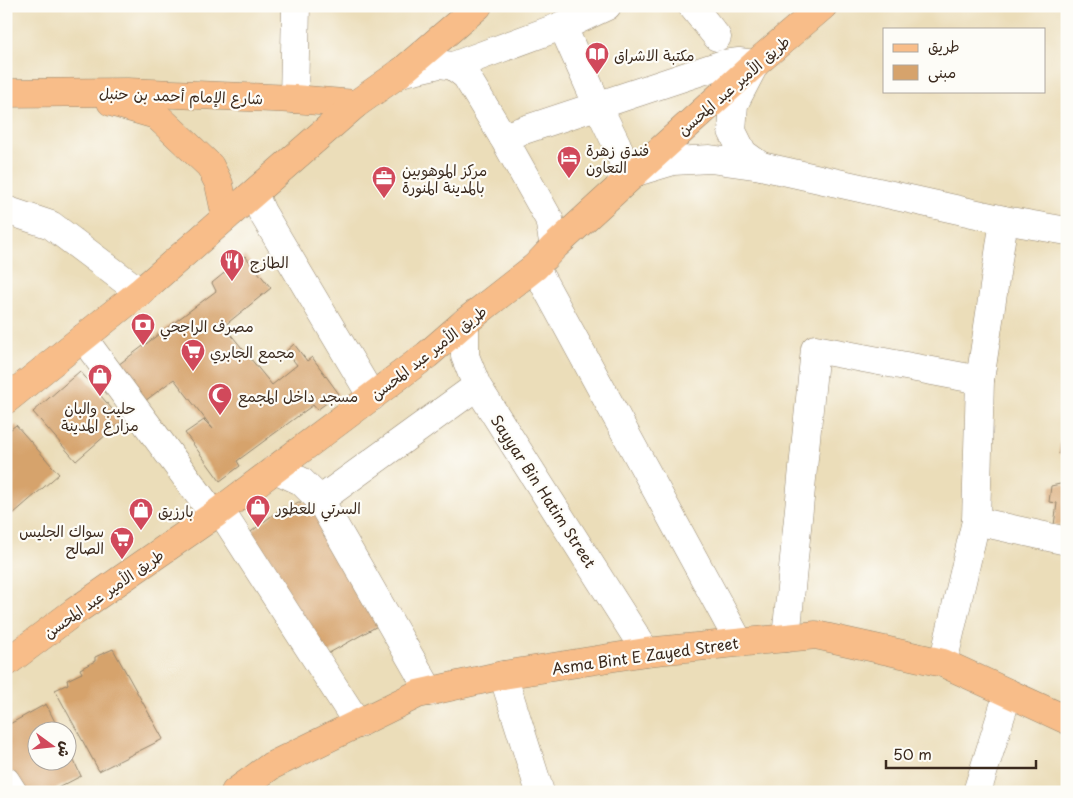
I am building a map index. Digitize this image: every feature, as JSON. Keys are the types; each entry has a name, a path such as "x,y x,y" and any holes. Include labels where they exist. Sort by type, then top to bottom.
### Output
{"main road":[{"path":"6,400 140,292 356,104 400,73 478,6"},
{"name":"طريق الأمير عبد المحسن","path":"6,663 74,612 217,512 427,355 465,322 535,267 628,179 755,64 823,6"},
{"path":"78,92 156,115 210,166 219,184 226,217"},
{"name":"شارع الإمام أحمد بن حنبل","path":"6,93 127,92 294,99 356,104"},
{"name":"Asma Bint E Zayed Street","path":"235,792 271,766 418,694 503,676 646,652 816,635 944,663 1067,720"}],"street":[{"path":"294,99 296,6"},
{"path":"400,73 439,64 453,66 607,6"},
{"path":"692,6 717,38"},
{"path":"562,25 617,144 628,179 673,161 710,159 761,166 1004,220 1067,231"},
{"path":"503,137 723,64 739,62 755,64 734,104 732,131 743,153 761,166"},
{"path":"453,66 466,76 549,219 554,247"},
{"path":"254,194 262,212 372,397"},
{"path":"6,210 51,225 140,292"},
{"path":"944,663 976,521 980,380 1004,220"},
{"path":"535,267 739,642"},
{"name":"Sayyar Bin Hatim Street","path":"465,322 465,356 477,386 646,652"},
{"path":"82,338 217,512 358,724"},
{"path":"786,638 815,349 980,380"},
{"path":"320,500 477,386"},
{"path":"275,469 301,481 320,500 430,692"},
{"path":"976,521 1067,541"},
{"path":"503,676 540,792"},
{"path":"977,792 1008,693"},
{"path":"6,781 13,792"}],"building":[{"name":"مجمع الجابري","path":"245,256 271,288 224,326 272,385 297,365 286,351 294,344 307,361 312,357 339,394 317,410 313,405 237,461 240,466 220,481 185,433 204,420 213,429 174,379 145,401 118,365 216,291 212,283"},
{"path":"80,371 122,421 76,461 33,412"},
{"path":"1064,406 1067,406 1067,454 1059,454"},
{"path":"16,425 59,474 13,514 6,507 6,433"},
{"path":"1067,485 1067,526 1054,525 1057,503 1049,502 1051,486"},
{"path":"298,502 309,503 381,624 322,657 247,535 284,506 288,509"},
{"path":"113,649 163,739 99,771 78,732 78,720 71,720 55,690 68,684 67,680 82,673 80,669 95,661 95,657"},
{"path":"46,704 54,720 28,720 28,770 78,770 81,776 50,792 22,792 6,762 6,726"}],"place":[{"name":"مكتبة الاشراق","path":"597,75"},
{"name":"فندق زهرة التعاون","path":"569,179"},
{"name":"مركز الموهوبين بالمدينة المنورة","path":"384,199"},
{"name":"الطازج","path":"232,282"},
{"name":"مصرف الراجحي","path":"143,346"},
{"name":"مجمع الجابري","path":"193,372"},
{"name":"حليب والبان مزارع المدينة","path":"100,397"},
{"name":"مسجد داخل المجمع","path":"220,416"},
{"name":"السرتي للعطور","path":"258,528"},
{"name":"بارزيق","path":"141,531"},
{"name":"سواك الجليس الصالح","path":"122,560"}]}
